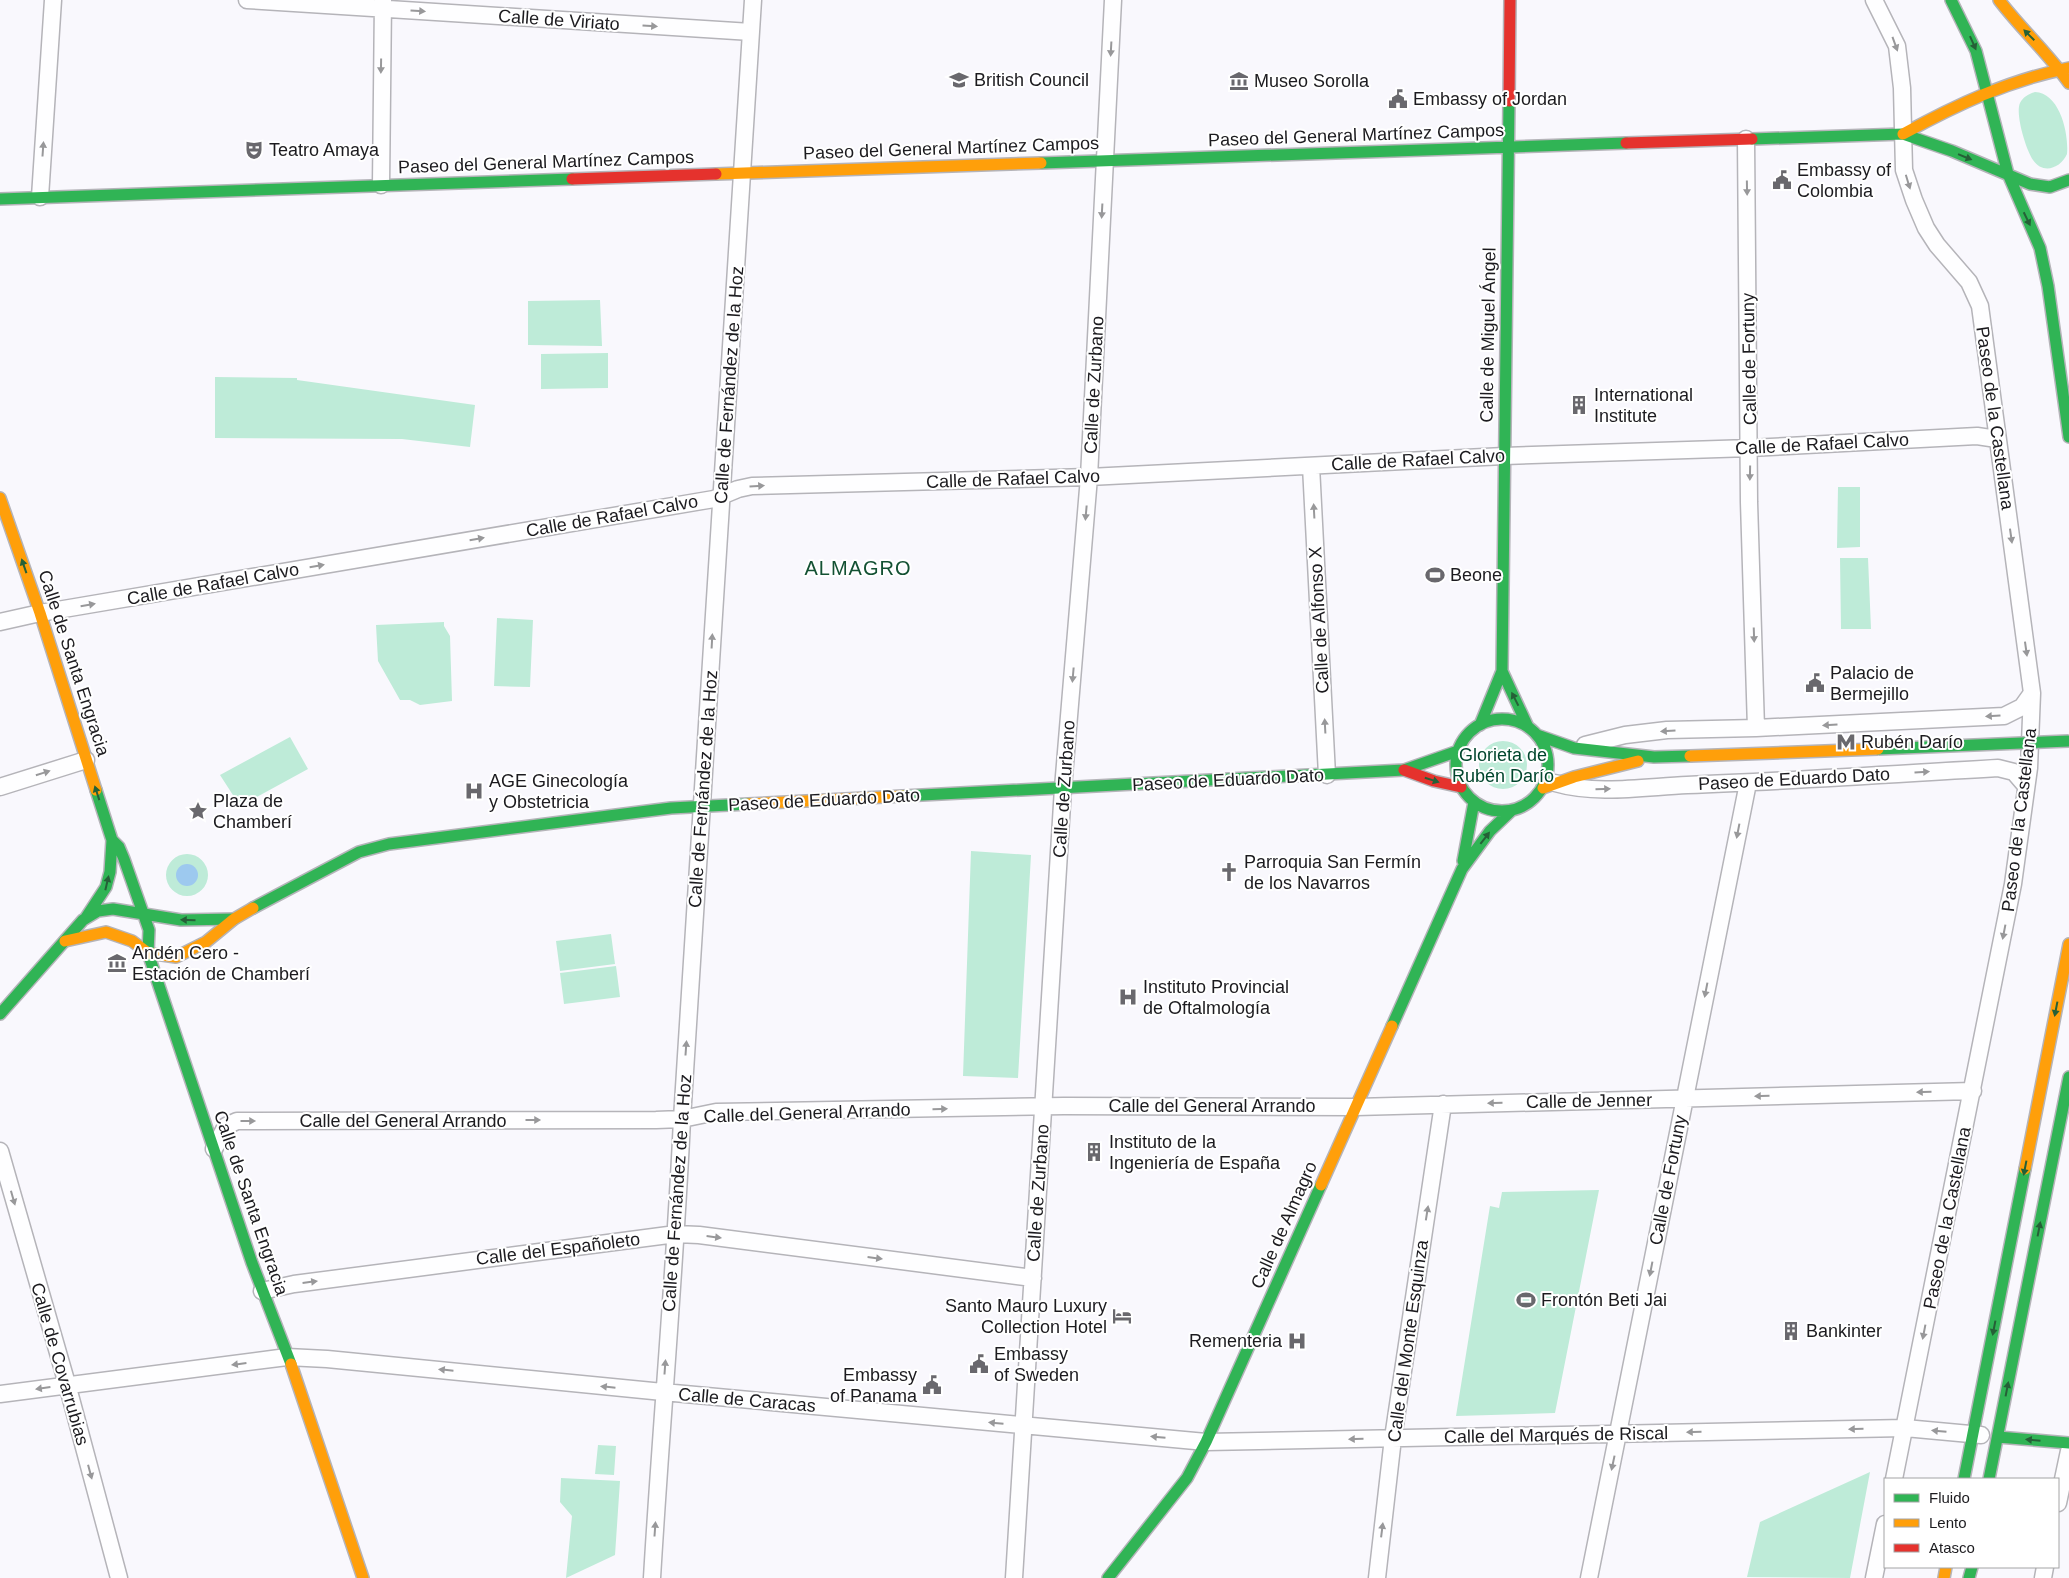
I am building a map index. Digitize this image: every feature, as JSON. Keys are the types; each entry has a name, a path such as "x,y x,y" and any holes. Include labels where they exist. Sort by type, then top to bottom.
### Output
{"main road":[{"name":"Calle de Miguel Ángel","path":"1480,724 1502,671 1510,0"},
{"path":"1951,0 1976,51 2008,174 2032,228 2045,269 2069,437"},
{"path":"1999,0 2017,23 2052,59 2065,69 2069,83"},
{"path":"1903,134 1987,92 2038,74 2065,69"},
{"name":"Paseo del General Martínez Campos","path":"0,199 1903,134"},
{"path":"1903,134 2030,184 2050,187 2058,186 2069,180"},
{"name":"Calle de Santa Engracia","path":"0,498 40,612 112,840 119,848 124,859 149,930 148,953 262,1291 301,1390 363,1578"},
{"name":"Calle de Miguel Ángel","path":"1502,671 1533,731"},
{"path":"1654,757 1549,785 1530,802 1512,810 1491,810 1474,802 1461,787 1456,768 1458,751 1467,736 1480,724 1500,719 1514,721 1574,748 1654,757 2069,741"},
{"path":"1533,731 1545,748 1549,785"},
{"name":"Paseo de Eduardo Dato","path":"148,953 176,957 206,942 234,919 348,857 389,844 671,808 1404,770 1458,751"},
{"name":"Paseo de Eduardo Dato","path":"1404,770 1434,781 1461,787"},
{"name":"Calle de Almagro","path":"1462,869 1474,802"},
{"name":"Calle de Almagro","path":"1108,1578 1186,1478 1206,1442 1462,869 1490,831 1512,810"},
{"name":"Calle de Santa Engracia","path":"0,1014 102,898 106,890 110,862 109,851 112,840"},
{"path":"84,920 98,911 106,910 119,910 181,920 234,919"},
{"path":"64,941 106,932 132,941 148,953"},
{"path":"1964,1478 2069,944"},
{"path":"1989,1478 2069,1077"},
{"path":"1998,1437 2069,1443"}],"street":[{"path":"40,197 53,0"},
{"name":"Calle de Viriato","path":"247,0 382,4 751,32"},
{"name":"Calle de Fernández de la Hoz","path":"652,1578 663,1392 676,1234 753,0"},
{"name":"Calle de Zurbano","path":"1014,1578 1063,788 1089,477 1113,0"},
{"name":"Paseo de la Castellana","path":"1874,0 1897,46 1902,88 1904,170 1919,213 1937,245 1969,282 1980,306 2032,693 2029,768 2013,884 1894,1478"},
{"path":"381,185 382,4"},
{"name":"Calle de Fortuny","path":"1746,139 1749,502 1756,728"},
{"name":"Calle de Rafael Calvo","path":"0,622 40,612 704,501 752,486 1089,477 1504,456 1750,448 1977,436 1997,439"},
{"name":"Calle de Alfonso X","path":"1311,466 1327,775"},
{"path":"1574,748 1626,735 1667,730 1756,728 2004,716 2022,706 2032,693"},
{"path":"0,787 86,760"},
{"name":"Paseo de Eduardo Dato","path":"1549,785 1588,789 1748,783 1998,768 2014,772 2026,786"},
{"name":"Calle de Fortuny","path":"1589,1578 1748,783"},
{"name":"Calle de Jenner","path":"1356,1107 1973,1091"},
{"name":"Calle del Monte Esquinza","path":"1377,1578 1393,1438 1443,1104"},
{"name":"Calle del General Arrando","path":"214,1149 226,1126 237,1121 682,1119 716,1112 1044,1107 1356,1107"},
{"name":"Calle de Covarrubias","path":"0,1151 67,1384 119,1578"},
{"name":"Calle del Españoleto","path":"262,1291 294,1284 676,1234 699,1235 1033,1278"},
{"name":"Calle de Caracas","path":"0,1394 288,1357 327,1359 1206,1442"},
{"name":"Calle del Marqués de Riscal","path":"1206,1442 1905,1428 1998,1437"},
{"path":"2059,1497 2069,1451"},
{"path":"1874,1578 1884,1529"}],"green space":[{"path":"2035,92 2044,94 2051,99 2057,107 2064,126 2067,154 2061,163 2052,168 2037,165 2033,160 2024,140 2020,123 2020,103 2026,96"},
{"path":"600,300 602,346 528,345 528,301"},
{"path":"608,353 608,388 541,389 541,354"},
{"path":"215,377 297,378 297,380 475,405 470,447 402,439 215,438"},
{"path":"1838,487 1860,487 1860,547 1837,548"},
{"path":"1840,558 1868,558 1871,629 1841,629"},
{"path":"497,618 533,620 530,687 494,686"},
{"path":"444,622 444,626 450,636 452,701 420,705 410,700 400,700 378,661 376,625"},
{"path":"290,737 308,769 240,806 220,775"},
{"name":"Glorieta de Rubén Darío","path":"1498,741 1508,741 1520,748 1527,760 1527,770 1520,782 1508,789 1498,789 1490,785 1483,778 1479,770 1479,760 1483,752 1490,745"},
{"path":"971,851 1031,855 1018,1078 963,1076"},
{"path":"187,854 202,860 208,875 202,890 187,896 172,890 166,875 172,860"},
{"path":"611,934 615,964 560,971 556,941"},
{"path":"616,966 620,997 564,1004 560,973"},
{"name":"Frontón Beti Jai","path":"1599,1190 1555,1413 1456,1416 1490,1206 1499,1208 1502,1192"},
{"path":"598,1445 616,1446 614,1475 595,1474"},
{"path":"1870,1472 1850,1578 1747,1577 1760,1522"},
{"path":"561,1478 620,1481 615,1555 566,1578 572,1516 560,1502"}],"water":[{"path":"187,864 195,867 198,875 195,883 187,886 179,883 176,875 179,867"}],"traffic: fast":[{"path":"1951,0 1976,51 2008,174 2040,248 2048,286 2069,437"},
{"path":"1480,725 1502,671 1509,101"},
{"path":"1752,139 1903,134 1952,151 2030,184 2050,187 2069,180"},
{"path":"1041,163 1626,143"},
{"path":"0,199 572,179"},
{"path":"1502,671 1528,727"},
{"path":"1502,719 1519,723 1534,733 1544,748 1548,765 1544,782 1534,797 1519,807 1502,811 1485,807 1470,797 1460,782 1456,765 1460,748 1470,733 1485,723 1502,719"},
{"path":"1537,735 1574,748 1654,757 1690,756"},
{"path":"1878,749 2069,741"},
{"path":"903,796 1404,770 1458,751"},
{"path":"96,790 112,840 119,847 124,859 149,930 148,953 252,1263 291,1364"},
{"path":"1463,861 1474,802"},
{"path":"253,908 359,852 389,844 671,808 748,804"},
{"path":"1392,1026 1462,869 1490,831 1512,810"},
{"path":"85,919 106,887 110,872 112,840"},
{"path":"0,1014 83,920 98,911 113,909 181,920 234,919"},
{"path":"1989,1478 2069,1077"},
{"path":"1964,1478 2025,1169"},
{"path":"1108,1578 1187,1478 1206,1442 1321,1185"},
{"path":"1998,1437 2069,1443"},
{"path":"1969,1578 1972,1568"}],"traffic: slow":[{"path":"1999,0 2069,83"},
{"path":"1903,134 1983,95 2025,79 2069,68"},
{"path":"716,174 1041,163"},
{"path":"0,498 40,613 96,790"},
{"path":"1690,756 1878,749"},
{"path":"1543,788 1574,777 1638,761"},
{"path":"748,804 903,796"},
{"path":"65,941 106,932 132,941 148,953 176,957 206,942 234,919 253,908"},
{"path":"2025,1169 2069,944"},
{"path":"1321,1185 1392,1026"},
{"path":"291,1364 363,1578"},
{"path":"1944,1578 1946,1568"}],"traffic: jam":[{"path":"1509,101 1510,0"},
{"path":"1626,143 1752,139"},
{"path":"572,179 716,174"},
{"path":"1404,770 1434,781 1461,787"}],"place":[{"name":"British Council","path":"959,80"},
{"name":"Museo Sorolla","path":"1239,81"},
{"name":"Embassy of Jordan","path":"1398,99"},
{"name":"Teatro Amaya","path":"254,150"},
{"name":"Embassy of Colombia","path":"1782,180"},
{"name":"International Institute","path":"1579,405"},
{"name":"Beone","path":"1435,575"},
{"name":"Palacio de Bermejillo","path":"1815,683"},
{"name":"Rubén Darío","path":"1846,742"},
{"name":"AGE Ginecología y Obstetricia","path":"474,791"},
{"name":"Plaza de Chamberí","path":"198,811"},
{"name":"Parroquia San Fermín de los Navarros","path":"1229,872"},
{"name":"Andén Cero - Estación de Chamberí","path":"117,963"},
{"name":"Instituto Provincial de Oftalmología","path":"1128,997"},
{"name":"Instituto de la Ingeniería de España","path":"1094,1152"},
{"name":"Frontón Beti Jai","path":"1526,1300"},
{"name":"Santo Mauro Luxury Collection Hotel","path":"1122,1316"},
{"name":"Bankinter","path":"1791,1331"},
{"name":"Rementeria","path":"1297,1341"},
{"name":"Embassy of Sweden","path":"979,1364"},
{"name":"Embassy of Panama","path":"932,1385"}],"district":[{"name":"ALMAGRO","path":"858,568"}]}
